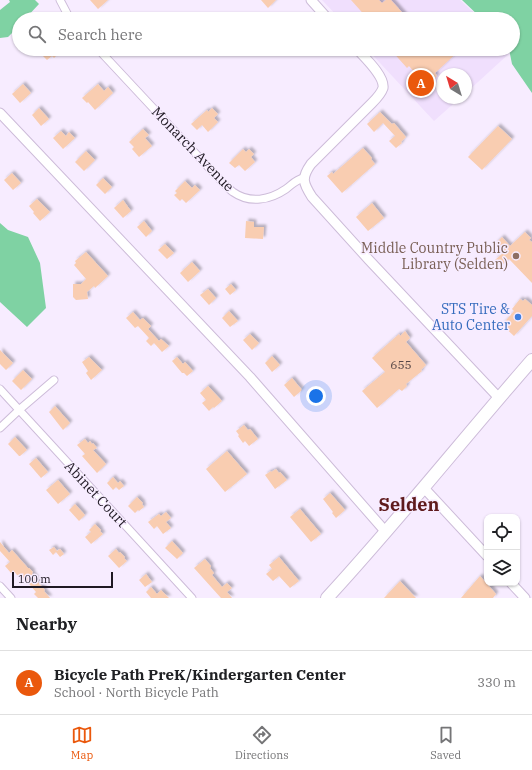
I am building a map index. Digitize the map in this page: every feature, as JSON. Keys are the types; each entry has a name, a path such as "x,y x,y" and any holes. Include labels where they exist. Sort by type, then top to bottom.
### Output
{"main road":[{"path":"327,598 424,488 532,360"}],"street":[{"path":"60,0 66,12"},
{"path":"311,0 322,12"},
{"name":"Monarch Avenue","path":"105,56 233,192 244,198 254,200 265,198 274,196 297,180 304,178"},
{"path":"363,56 381,77 383,86 380,94 372,104 305,171 305,186 312,197 369,260 499,398"},
{"path":"0,113 250,377 386,531"},
{"path":"0,428 54,380"},
{"name":"Abinet Court","path":"0,389 192,598"},
{"path":"424,488 484,553"},
{"path":"0,586 12,598"},
{"path":"514,586 525,598"}],"shaded area":[{"path":"322,0 460,0 473,12 333,12"},
{"path":"374,56 506,56 472,88 472,68 436,68 436,104 453,104 434,121"}],"green space":[{"path":"9,0 35,0 39,4 32,12 12,12 12,33 8,37 0,38 0,10 10,2"},
{"path":"462,0 532,0 532,93 512,64 510,56 520,56 520,12 475,12"},
{"path":"0,223 8,230 28,237 40,263 46,308 27,327 0,302"}],"building":[{"path":"90,0 108,0 98,9"},
{"path":"261,0 276,0 268,8"},
{"path":"351,0 379,0 382,3 386,0 391,0 402,12 362,12"},
{"path":"43,56 52,56 47,60"},
{"path":"396,56 453,56 440,68 436,68 436,77 426,86 409,66 407,68"},
{"path":"23,84 31,93 20,103 12,94"},
{"path":"98,84 104,91 108,87 113,93 95,110 82,98"},
{"path":"39,108 49,119 41,126 32,115"},
{"path":"212,108 218,114 214,118 218,122 208,132 202,125 197,130 191,124 207,110 208,112"},
{"path":"380,112 392,124 394,123 406,137 396,148 389,141 395,136 383,123 374,132 367,124"},
{"path":"498,126 512,139 482,170 468,157"},
{"path":"143,129 149,135 145,138 152,146 139,157 132,149 134,147 129,142"},
{"path":"61,131 66,136 69,132 75,138 63,149 53,138"},
{"path":"363,148 375,164 342,193 327,176 332,172 333,174"},
{"path":"243,149 246,152 249,149 254,154 251,157 255,162 245,171 239,165 235,168 229,163"},
{"path":"86,151 95,160 84,171 75,162"},
{"path":"12,173 21,183 13,190 4,180"},
{"path":"103,178 112,187 105,194 96,185"},
{"path":"185,181 192,188 195,185 200,190 186,203 182,199 180,201 174,195 177,193 175,191"},
{"path":"37,199 50,212 40,221 29,206"},
{"path":"123,200 131,211 123,218 114,208"},
{"path":"372,203 384,218 368,231 356,217"},
{"path":"144,221 152,231 146,237 137,227"},
{"path":"246,221 254,222 254,227 264,227 263,239 245,238"},
{"name":"Middle Country Public Library (Selden)","path":"525,232 531,238 529,240 532,242 532,283 509,259 501,266 495,260 503,253 495,244 502,237 510,246"},
{"path":"165,244 174,253 167,259 158,250"},
{"path":"86,252 108,276 95,288 94,286 87,292 88,299 76,300 73,297 73,284 81,284 86,279 74,265 76,263 75,261"},
{"path":"192,262 200,271 188,282 180,273"},
{"path":"231,284 236,290 230,295 225,289"},
{"path":"208,289 216,298 209,305 200,295"},
{"path":"520,299 523,301 525,299 532,305 532,316 514,336 502,325 514,311 512,309"},
{"path":"229,311 238,321 230,327 222,318"},
{"path":"133,312 140,320 143,318 151,326 148,329 159,341 161,339 169,346 162,352 154,343 151,346 146,341 149,338 138,326 135,328 126,318"},
{"path":"405,331 410,338 406,342 426,365 421,370 422,371 406,384 407,386 402,391 399,389 377,408 362,391 385,372 372,358 399,334 400,336"},
{"path":"250,334 259,343 252,350 243,340"},
{"path":"0,350 13,363 6,370 0,364"},
{"path":"272,356 280,365 272,372 265,363"},
{"path":"89,357 102,370 91,380 86,373 88,371 82,362"},
{"path":"177,357 183,364 185,362 193,371 187,376 182,373 172,361"},
{"path":"23,370 32,379 21,390 12,381"},
{"path":"292,378 302,390 294,397 284,385"},
{"path":"208,386 222,401 209,411 202,403 206,400 200,393"},
{"path":"55,406 70,423 63,430 49,412"},
{"path":"244,425 248,430 250,429 258,439 249,446 245,441 243,443 236,431"},
{"path":"15,437 27,450 20,456 8,444"},
{"path":"85,439 88,443 90,441 92,444 93,443 97,448 93,450 106,464 97,473 82,456 85,454 77,445"},
{"path":"227,451 247,474 225,492 206,469"},
{"path":"36,458 48,472 41,478 29,464"},
{"path":"276,469 287,480 275,489 265,475"},
{"path":"113,477 118,483 120,481 124,486 119,490 116,487 113,490 107,483"},
{"path":"58,480 70,494 58,504 46,490"},
{"path":"330,493 345,510 336,518 323,499"},
{"path":"137,497 143,503 142,504 144,507 135,513 128,506"},
{"path":"75,504 85,515 79,521 69,510"},
{"path":"300,509 321,534 311,542 290,517"},
{"path":"166,512 171,518 166,522 171,528 163,534 157,526 154,529 148,522 159,514 161,516"},
{"path":"95,524 103,534 91,544 85,537 91,532 89,530"},
{"path":"172,541 183,553 177,559 165,548"},
{"path":"0,542 9,553 12,550 33,572 32,573 36,580 50,598 38,598 34,594 36,592 24,578 21,580 13,570 11,573 5,566 10,562 0,551"},
{"path":"54,547 57,551 60,549 64,554 60,557 56,552 53,555 49,550"},
{"path":"116,549 125,557 124,558 127,561 119,568 108,556"},
{"path":"279,557 299,581 290,588 279,576 273,581 266,574 272,569 269,565"},
{"path":"205,559 211,566 210,568 214,573 212,575 222,587 227,583 232,588 227,592 232,598 221,598 194,568"},
{"path":"146,574 152,582 145,587 139,580"},
{"path":"480,576 484,580 484,586 489,586 496,594 493,598 461,598"},
{"path":"400,581 416,598 384,598"},
{"path":"151,587 157,594 161,590 169,598 151,598 146,592"}],"place":[{"name":"Bicycle Path PreK/Kindergarten Center","path":"421,83"},
{"name":"Middle Country Public Library (Selden)","path":"516,256"},
{"name":"STS Tire & Auto Center","path":"518,317"}],"district":[{"name":"Selden","path":"409,504"}]}
